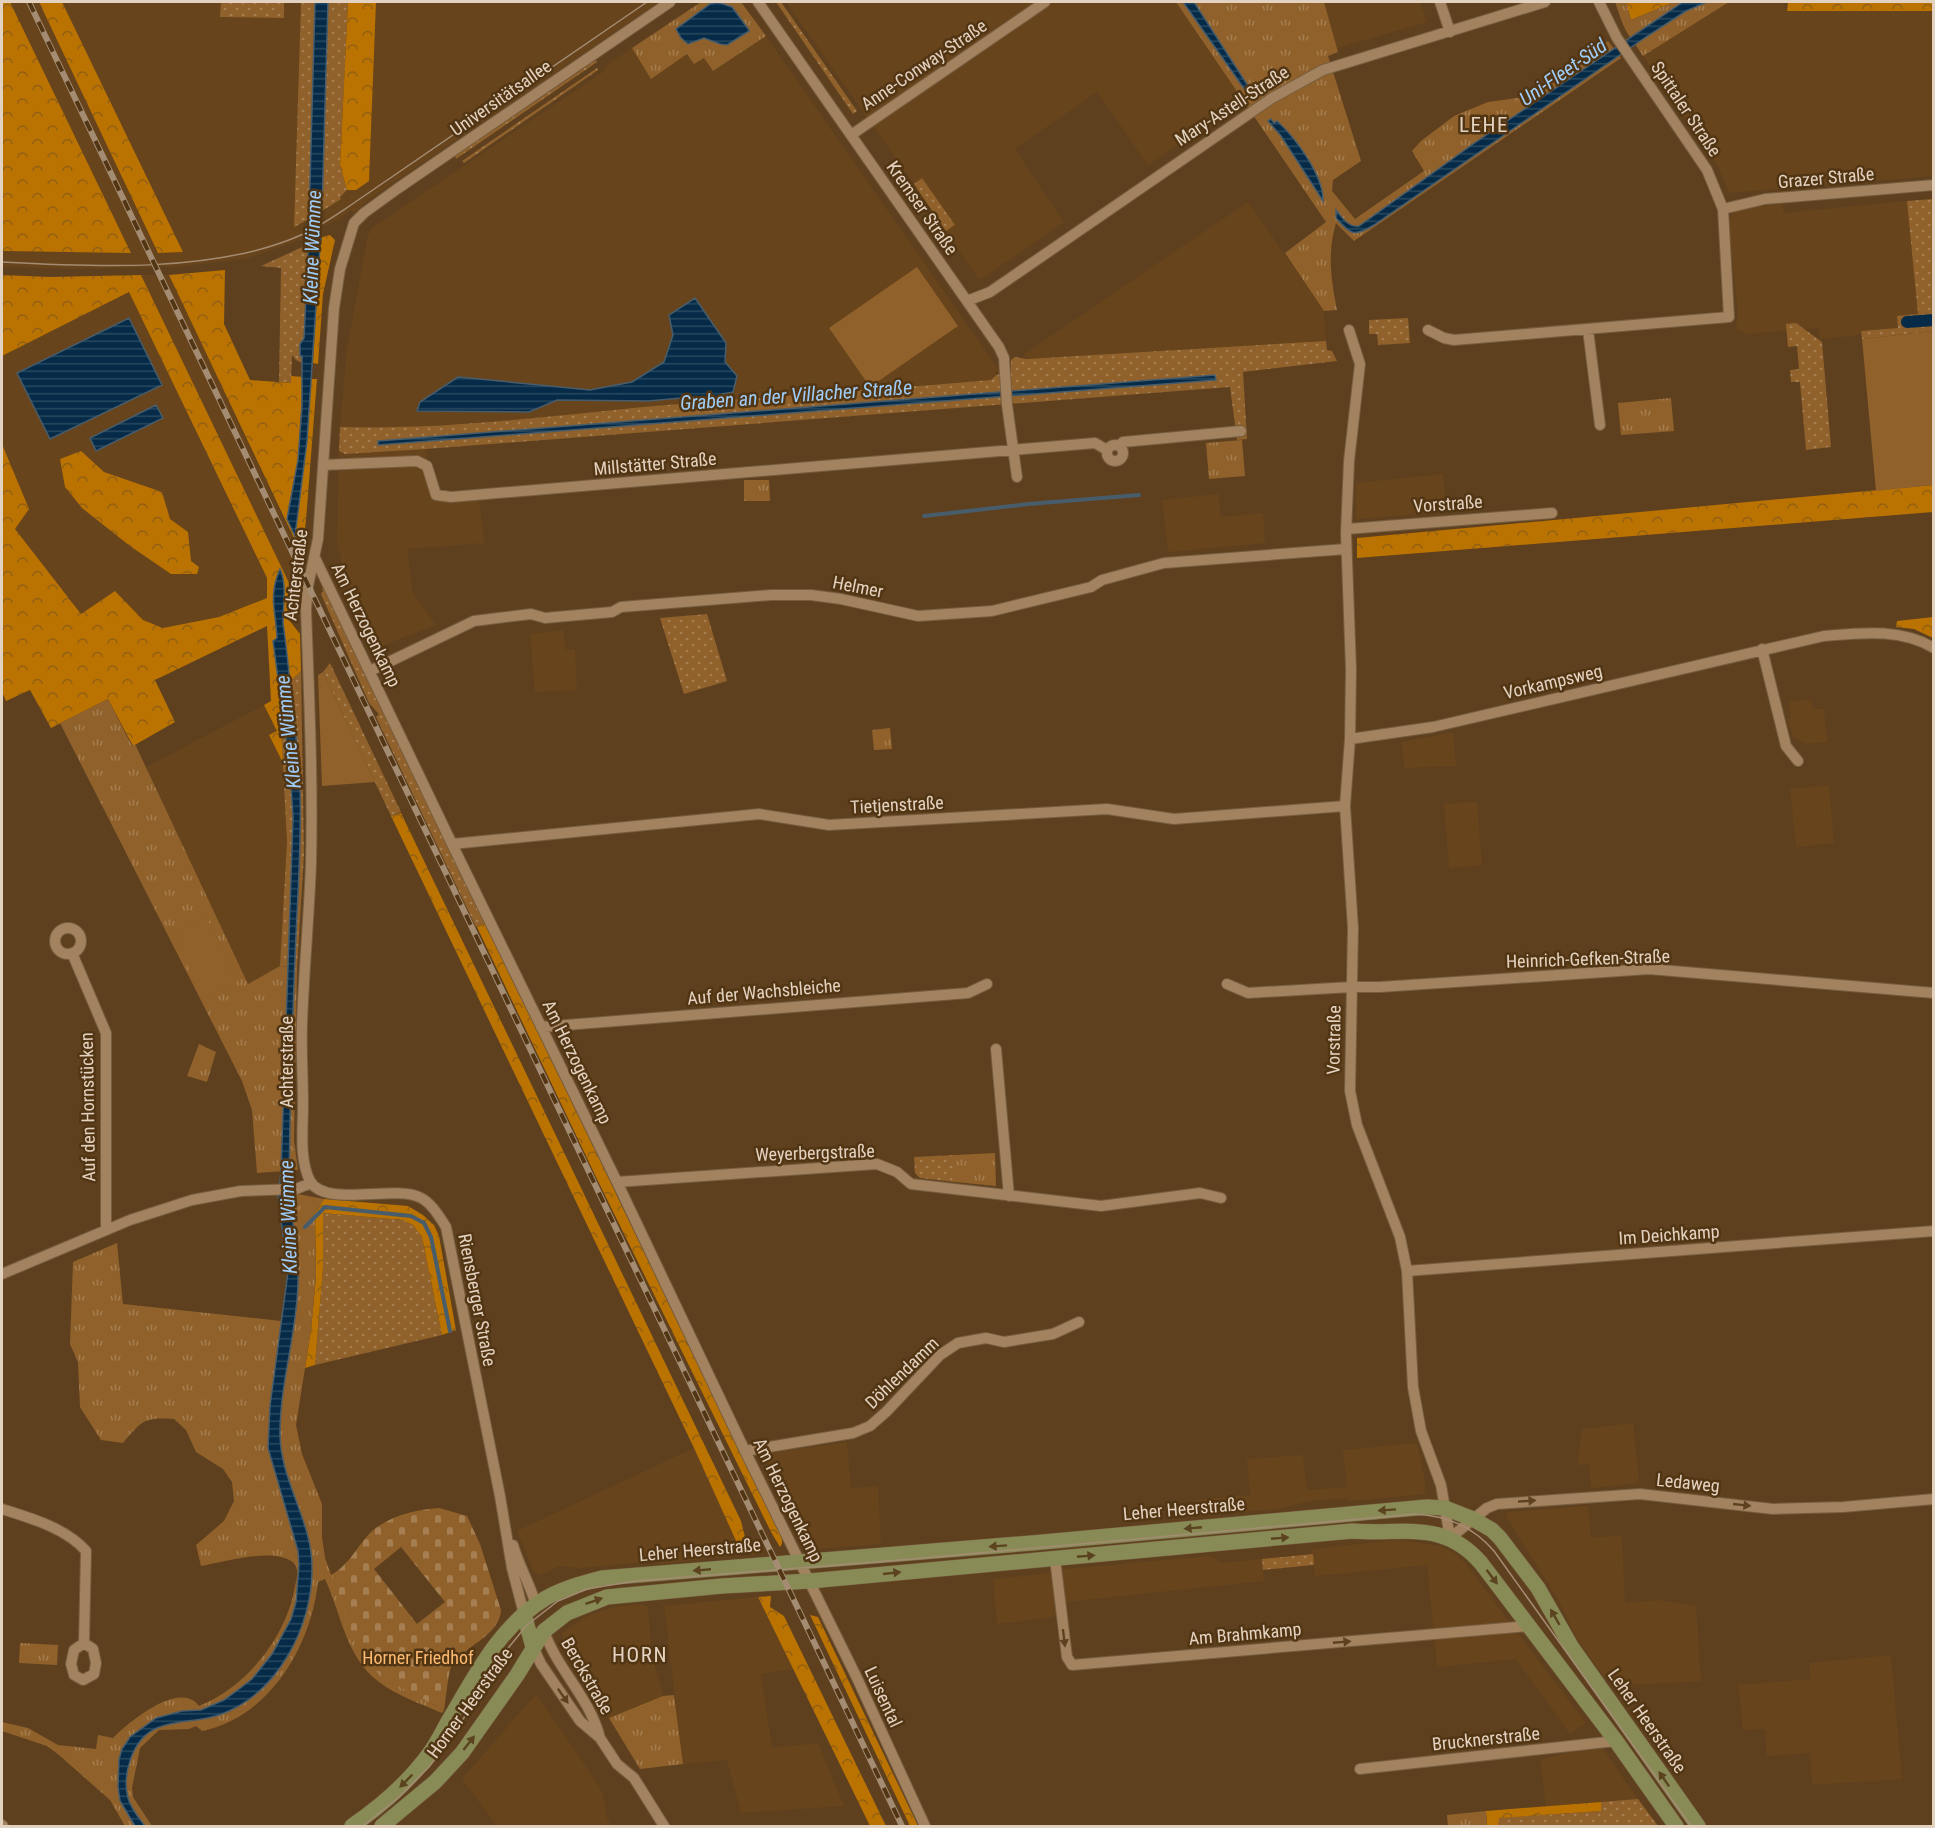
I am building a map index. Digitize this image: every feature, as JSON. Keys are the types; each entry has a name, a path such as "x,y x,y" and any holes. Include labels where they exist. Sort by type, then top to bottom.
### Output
{"main road":[{"name":"Leher Heerstraße","path":"530,1610 547,1598 573,1586 602,1578 1032,1543 1374,1511 1445,1508 1473,1519 1492,1530 1500,1538 1538,1588 1571,1646 1698,1827"},
{"name":"Leher Heerstraße","path":"533,1647 552,1623 567,1613 607,1597 722,1586 810,1581 1352,1531 1417,1530 1450,1538 1477,1557 1616,1741 1677,1827"},
{"path":"530,1610 544,1631"},
{"path":"530,1610 533,1647"},
{"name":"Horner Heerstraße","path":"352,1827 390,1798 414,1773 435,1745 473,1678 492,1651 530,1610"},
{"name":"Horner Heerstraße","path":"382,1827 435,1782 462,1752 533,1647"}],"street":[{"name":"Universitätsallee","path":"354,223 397,189 670,2"},
{"name":"Kremser Straße","path":"758,2 999,347 1004,358 1005,387 1017,477"},
{"name":"Anne-Conway-Straße","path":"851,135 1045,2"},
{"path":"1440,2 1450,32"},
{"name":"Mary-Astell-Straße","path":"967,301 990,292 1247,114 1297,82 1323,70 1545,2"},
{"name":"Spittaler Straße","path":"1428,330 1454,340 1729,317 1723,209 1707,170 1617,38 1599,2"},
{"name":"Grazer Straße","path":"1723,209 1765,200 1934,185"},
{"name":"Achterstraße","path":"311,1183 303,1151 302,1024 311,865 312,776 306,609 308,586 315,558 334,308 340,269 354,223"},
{"name":"Vorstraße","path":"1349,330 1360,364 1349,461 1346,549 1351,669 1350,739 1345,806 1353,928 1350,1091 1357,1125 1400,1237 1407,1271 1413,1387 1421,1431 1441,1485 1450,1538"},
{"path":"1588,330 1600,425"},
{"path":"1012,450 1095,443 1107,450 1123,442 1241,431"},
{"name":"Millstätter Straße","path":"322,465 417,461 427,466 436,495 451,496 1012,450"},
{"name":"Vorstraße","path":"1347,529 1552,513"},
{"name":"Helmer","path":"370,671 474,621 531,614 545,618 612,612 621,606 771,595 811,595 841,599 918,616 992,611 1091,586 1102,580 1164,563 1346,549"},
{"name":"Am Herzogenkamp","path":"315,558 745,1451 810,1581"},
{"name":"Vorkampsweg","path":"1350,739 1432,727 1824,636 1887,633 1910,638 1934,648"},
{"path":"1762,649 1786,746 1798,761"},
{"name":"Tietjenstraße","path":"452,844 759,814 829,825 1107,809 1174,819 1345,806"},
{"name":"Auf den Hornstücken","path":"72,953 106,1033 106,1230"},
{"name":"Heinrich-Gefken-Straße","path":"1227,984 1248,993 1391,987 1649,969 1934,993"},
{"name":"Auf der Wachsbleiche","path":"541,1027 968,993 987,984"},
{"path":"996,1049 1009,1196"},
{"name":"Weyerbergstraße","path":"617,1182 877,1164 897,1172 911,1184 1101,1206 1200,1193 1221,1198"},
{"path":"2,1274 106,1230 192,1200 241,1191 296,1189 311,1183"},
{"name":"Riensberger Straße","path":"311,1183 320,1191 334,1194 407,1194 420,1197 436,1211 446,1227 500,1496 512,1568 530,1610"},
{"name":"Im Deichkamp","path":"1407,1271 1934,1231"},
{"name":"Döhlendamm","path":"745,1451 853,1433 870,1426 940,1355 958,1343 986,1338 1004,1342 1053,1334 1079,1322"},
{"name":"Ledaweg","path":"1450,1538 1487,1508 1497,1504 1641,1494 1773,1509 1843,1507 1934,1499"},
{"path":"2,1509 63,1533 78,1542 86,1551 84,1643"},
{"name":"Am Brahmkamp","path":"1055,1559 1066,1657 1072,1665 1529,1626"},
{"name":"Luisental","path":"810,1581 925,1827"},
{"name":"Berckstraße","path":"544,1631 550,1648 596,1720 600,1738"},
{"name":"Berckstraße","path":"533,1647 541,1664 580,1721 600,1738 617,1764 634,1778 664,1827"},
{"name":"Brucknerstraße","path":"1360,1769 1616,1741"}],"shaded area":[{"path":"10,2 39,2 109,148 183,251 62,2 301,2 294,226 304,222 303,239 246,259 176,267 75,269 2,267 2,251 131,252"},
{"path":"376,2 659,2 367,201 355,212 351,210 323,227 322,211 347,190 356,190 369,181"},
{"path":"786,2 1176,2 1243,100 1148,165 1097,92 1015,149 1064,222 983,278 978,278 946,231 954,226 922,179 914,184"},
{"path":"1324,2 1420,2 1427,22 1337,48"},
{"path":"1729,2 1783,2 1787,11 1933,11 1933,176 1729,193 1718,166 1643,56"},
{"path":"766,36 996,366 998,370 991,380 777,396 504,421 382,429 340,427 347,348 368,235 372,228 603,72 606,66 632,48 651,79 687,54 704,58 713,71"},
{"path":"1907,201 1919,314 1898,328 1861,331 1860,335 1820,339 1818,328 1747,334 1736,329 1738,312 1729,226 1731,215 1737,210 1782,204 1784,213"},
{"path":"1248,202 1324,311 1326,341 1027,359 1024,354"},
{"path":"141,275 169,275 299,551 291,587"},
{"path":"129,292 267,578 267,598 219,617 163,628 143,620 115,591 81,614 15,529 29,509 2,444 2,356"},
{"path":"426,449 431,498 478,495 485,543 407,549 413,593 436,625 381,646 357,603 337,542 339,451 345,454"},
{"path":"1443,474 1446,512 1356,519 1356,483"},
{"path":"1218,494 1221,517 1263,513 1265,543 1168,552 1162,500"},
{"path":"563,630 566,650 575,649 577,690 535,692 530,634"},
{"path":"1811,700 1813,709 1824,709 1827,742 1805,744 1793,736 1787,719 1791,717 1789,701"},
{"path":"264,705 277,731 269,736 283,763 287,842 284,907 280,966 248,984 146,767"},
{"path":"1453,732 1456,766 1404,768 1402,742"},
{"path":"1829,785 1834,843 1796,847 1790,789"},
{"path":"1477,802 1482,865 1449,868 1444,804"},
{"path":"1633,1423 1639,1483 1591,1488 1589,1464 1577,1465 1582,1429"},
{"path":"847,1442 851,1488 878,1486 881,1544 817,1549 813,1547 781,1492 763,1454"},
{"path":"1417,1443 1426,1494 1349,1501 1348,1498 1310,1501 1277,1509 1195,1516 1194,1500 1250,1495 1247,1459 1303,1455 1307,1490 1347,1487 1343,1450"},
{"path":"694,1448 742,1554 662,1564 649,1562 580,1568 559,1566 540,1575 534,1572 517,1531"},
{"path":"1588,1506 1591,1537 1622,1536 1625,1603 1658,1600 1696,1606 1701,1681 1636,1685 1604,1677 1576,1637 1558,1599 1507,1518 1507,1512"},
{"path":"1399,1540 1440,1546 1453,1552 1465,1563 1586,1723 1570,1734 1516,1659 1437,1667 1427,1565 1315,1576 1312,1549"},
{"path":"1210,1556 1222,1563 1262,1559 1264,1581 1065,1602 1053,1617 997,1624 993,1579 1052,1573 1065,1569"},
{"path":"758,1597 794,1669 761,1674 772,1748 818,1743 844,1806 741,1813 727,1760 683,1764 664,1606"},
{"path":"641,1604 648,1607 651,1651 663,1696 609,1718 588,1682 578,1671 562,1633 589,1615 614,1607"},
{"path":"1891,1655 1902,1779 1812,1785 1810,1753 1767,1756 1765,1729 1743,1730 1738,1685 1810,1679 1810,1663"},
{"path":"536,1694 603,1794 607,1818 611,1826 497,1826 462,1779"},
{"path":"1601,1746 1638,1799 1546,1806 1540,1760"}],"green space":[{"path":"2,2 10,2 131,253 2,251"},
{"path":"39,2 62,2 183,252 158,253"},
{"path":"221,2 284,2 284,18 220,17"},
{"path":"301,2 315,2 309,219 294,227"},
{"path":"328,2 348,2 340,165 347,190 340,197 341,199 322,211"},
{"path":"348,2 376,2 369,181 356,190 347,190 340,165"},
{"path":"701,2 741,2 766,36 713,71 704,58 694,64 687,54 651,79 632,48"},
{"path":"776,2 781,2 857,111 853,114"},
{"path":"1176,2 1324,2 1338,52 1328,56 1361,161 1333,180 1332,191 1355,219 1424,171 1412,151 1421,141 1454,116 1488,102 1524,97 1608,41 1621,58 1354,241 1336,223 1331,266 1337,310 1324,311 1285,253 1326,222"},
{"path":"1615,2 1626,2 1631,20 1674,2 1683,2 1630,37"},
{"path":"1626,2 1674,2 1631,20"},
{"path":"1707,2 1729,2 1643,56 1635,44 1686,11"},
{"path":"1788,2 1933,2 1933,11 1787,11"},
{"path":"596,60 597,62 456,159 455,156"},
{"path":"597,68 598,70 464,163 462,161"},
{"path":"922,178 955,225 946,231 914,184"},
{"path":"1933,199 1933,331 1862,339 1861,331 1898,328 1897,316 1918,314 1907,201"},
{"path":"330,235 335,240 323,294 318,364 313,363 320,246 322,237"},
{"path":"309,244 304,338 300,344 302,363 292,355 291,383 279,382 281,268 261,266"},
{"path":"917,267 958,326 870,387 829,328"},
{"path":"225,270 224,324 250,380 291,383 291,376 303,377 298,460 289,505 295,534 307,441 311,379 317,379 302,555 169,275"},
{"path":"2,275 50,277 141,275 291,587 289,620 300,634 301,671 279,692 283,763 269,735 277,731 264,705 271,701 267,626 155,680 175,722 133,746 108,699 51,728 30,690 6,701 2,692 2,444 29,509 15,529 81,614 115,591 143,620 163,628 219,617 267,598 267,578 129,292 2,356"},
{"path":"1408,318 1410,343 1378,345 1377,334 1369,334 1369,320"},
{"path":"1796,323 1822,342 1831,447 1806,450 1800,382 1791,382 1790,370 1799,369 1797,346 1788,347 1786,324"},
{"path":"1933,331 1933,485 1876,491 1862,339"},
{"path":"1326,341 1327,350 1332,351 1337,361 1243,372 1247,439 1237,440 1230,387 426,449 345,454 339,451 340,427 454,425 686,403 991,380 996,375 1011,371 1011,360 1015,357 1027,359"},
{"path":"1671,398 1674,431 1621,435 1618,403"},
{"path":"1242,440 1245,476 1209,479 1206,443"},
{"path":"81,451 104,472 162,492 170,519 188,532 191,561 199,567 197,574 171,574 130,546 82,508 65,487 60,459"},
{"path":"744,480 769,480 770,501 744,501"},
{"path":"1933,485 1933,512 1357,558 1357,538"},
{"path":"325,585 486,923 476,927 376,717 379,714 369,703 321,594"},
{"path":"707,614 727,681 684,694 660,618"},
{"path":"1933,617 1933,638 1914,629 1896,627 1897,621"},
{"path":"330,663 401,812 391,816 323,672"},
{"path":"301,671 304,854 297,968 280,966 287,842 279,692"},
{"path":"323,672 375,782 322,786 318,675"},
{"path":"108,699 132,746 135,744 248,984 280,966 297,968 294,1141 298,1170 257,1173 252,1110 242,1081 60,723"},
{"path":"890,728 892,749 874,750 872,730"},
{"path":"401,813 741,1521 746,1541 756,1553 742,1554 694,1448 391,816"},
{"path":"206,916 237,983 203,999 172,932"},
{"path":"486,923 740,1452 782,1534 780,1547 597,1179 477,927"},
{"path":"199,1044 216,1052 207,1082 187,1076"},
{"path":"995,1153 996,1186 955,1182 955,1155"},
{"path":"955,1155 955,1182 920,1178 915,1173 914,1157"},
{"path":"298,1194 324,1199 315,1213 316,1276 311,1330 296,1425 302,1454 322,1504 322,1537 325,1558 355,1641 364,1657 381,1677 444,1710 442,1713 402,1696 386,1687 368,1672 352,1648 325,1579 318,1582 314,1606 296,1654 267,1695 248,1711 226,1723 202,1731 196,1726 189,1729 159,1730 140,1748 132,1788 133,1797 152,1826 125,1826 110,1800 59,1755 47,1746 2,1731 2,1722 28,1728 58,1745 96,1749 98,1735 113,1738 139,1716 161,1703 183,1698 193,1700 199,1706 217,1697 248,1673 274,1641 291,1605 297,1572 296,1566 291,1561 271,1556 247,1557 201,1566 196,1545 224,1521 234,1501 232,1482 223,1469 196,1452 186,1430 174,1419 144,1422 123,1443 101,1440 80,1407 78,1362 70,1344 73,1262 117,1243 123,1304 281,1321 288,1272 278,1198"},
{"path":"324,1199 408,1206 434,1225 439,1236 456,1330 442,1335 422,1237 413,1225 403,1220 323,1213 323,1268 315,1365 305,1368 316,1277 315,1213"},
{"path":"322,1213 403,1220 413,1225 422,1237 442,1335 315,1365 323,1268"},
{"name":"Horner Friedhof","path":"439,1508 467,1516 480,1544 501,1610 499,1619 488,1634 451,1667 444,1710 389,1682 372,1669 349,1631 331,1575 347,1562 364,1539 376,1528 392,1518","holes":["401,1547 445,1602 417,1624 374,1569"]},
{"path":"1313,1554 1314,1565 1263,1570 1262,1559"},
{"path":"771,1596 770,1607 784,1616 886,1826 870,1826 758,1597"},
{"path":"810,1615 818,1617 918,1826 910,1826"},
{"path":"20,1643 58,1645 57,1665 19,1663"},
{"path":"674,1695 683,1764 640,1769 609,1718 663,1696"},
{"path":"1638,1799 1658,1826 1498,1826 1498,1818 1600,1811 1601,1802"},
{"path":"1601,1802 1601,1811 1499,1818 1498,1826 1487,1826 1486,1811"},
{"path":"1486,1811 1487,1826 1448,1826 1447,1815"}],"water":[{"name":"Kleine Wümme","path":"315,2 328,2 323,227 307,441 295,536 287,519 298,460 302,406 300,344 304,338 308,254"},
{"path":"717,2 732,7 749,31 727,45 704,38 688,44 676,29 710,4"},
{"path":"1183,2 1194,2 1252,92 1249,94 1245,90"},
{"path":"1683,2 1707,2 1686,11 1646,37 1374,225 1357,233 1349,231 1336,218 1336,210 1348,224 1359,226 1473,144"},
{"path":"1271,119 1284,128 1314,169 1319,180 1323,201 1281,136 1268,121"},
{"path":"695,298 726,343 725,362 737,376 733,392 722,394 723,402 694,405 692,397 648,401 557,400 529,412 417,411 420,402 458,377 590,390 632,382 664,362 673,335 669,315"},
{"path":"129,318 162,385 50,439 17,373"},
{"path":"1215,375 1216,380 378,445 378,441"},
{"path":"156,405 163,418 96,451 90,438"},
{"name":"Kleine Wümme","path":"280,569 284,588 283,623 298,755 300,852 289,1177 298,1283 280,1433 285,1468 311,1550 311,1590 306,1613 288,1656 258,1692 240,1705 219,1715 162,1726 147,1734 140,1741 131,1759 126,1779 129,1802 145,1826 135,1826 120,1801 118,1787 119,1759 130,1737 156,1718 182,1711 201,1710 224,1700 252,1679 272,1654 291,1619 296,1602 298,1551 268,1448 270,1406 288,1272 278,1198 281,1171 293,818 290,768 273,641 277,638 274,587"}],"pier":[{"path":"325,209 325,236 306,245 306,221"}],"waterway":[{"path":"1907,322 1934,320"},
{"path":"924,516 1139,495"},
{"name":"Kleine Wümme","path":"305,1227 325,1207 411,1216 424,1223 431,1237 450,1331"}],"tram line":[{"path":"2,262 114,266 193,262 231,256 301,235 348,207 647,2"},
{"path":"363,1826 398,1798 429,1767 451,1738 509,1647 527,1625 558,1601 587,1589 635,1581 1415,1514 1438,1517 1459,1524 1477,1535 1494,1551 1691,1826"}],"railway":[{"path":"29,2 902,1826"}],"district":[{"name":"LEHE","path":"1484,125"},
{"name":"HORN","path":"640,1655"}],"water label":[{"name":"Uni-Fleet-Süd","path":"1563,72"},
{"name":"Graben an der Villacher Straße","path":"796,395"}]}
